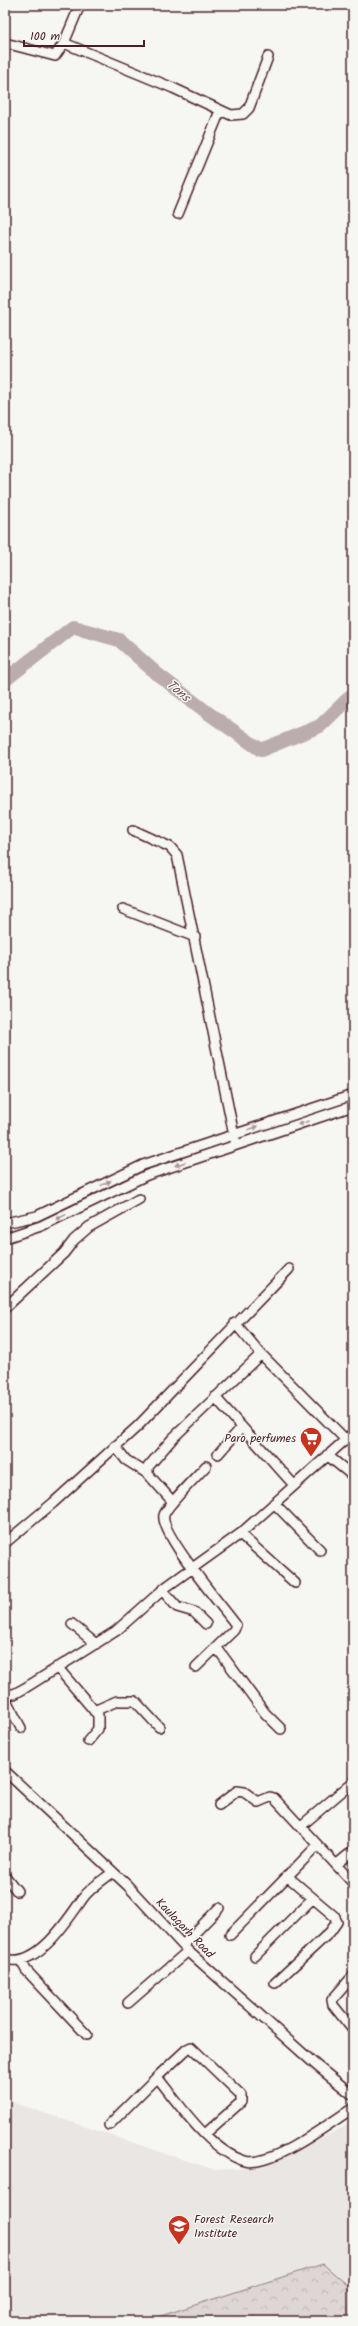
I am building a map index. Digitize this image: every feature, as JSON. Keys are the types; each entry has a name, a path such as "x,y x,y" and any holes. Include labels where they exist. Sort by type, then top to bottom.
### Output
{"street":[{"path":"5,43 55,56 64,43 80,5"},
{"path":"64,43 173,88 231,116 239,115 249,108 268,56"},
{"path":"178,214 220,110"},
{"path":"133,830 170,847 177,855 195,937 236,1145"},
{"path":"123,909 195,937"},
{"path":"5,1223 37,1216 143,1165 353,1095"},
{"path":"322,1105 327,1115"},
{"path":"5,1238 41,1226 147,1175 353,1106"},
{"path":"5,1308 89,1228 139,1199"},
{"path":"5,1543 53,1503 162,1402 235,1323 266,1295 289,1269"},
{"path":"235,1323 261,1354 345,1439"},
{"path":"148,1474 148,1467 159,1453 261,1354"},
{"path":"215,1398 294,1484"},
{"path":"218,1454 242,1428"},
{"path":"5,1694 14,1694 96,1644 125,1623 162,1590 240,1534 353,1432"},
{"path":"115,1446 126,1460 148,1474 173,1502"},
{"path":"327,1455 353,1476"},
{"path":"196,1667 217,1648 234,1630 236,1625 191,1568 164,1524 164,1514 206,1466"},
{"path":"274,1503 320,1550"},
{"path":"240,1534 295,1583"},
{"path":"162,1590 177,1607 194,1612 206,1624"},
{"path":"72,1624 96,1644"},
{"path":"217,1648 265,1713 281,1729"},
{"path":"56,1667 98,1715 99,1726 97,1732 88,1741"},
{"path":"5,1698 21,1728"},
{"path":"94,1711 117,1701 135,1701 159,1727"},
{"name":"Kaulagarh Road","path":"5,1771 153,1911 186,1948 317,2066 353,2095"},
{"path":"301,1826 353,1782"},
{"path":"219,1805 237,1791 244,1792 258,1802 270,1797 274,1798 353,1883"},
{"path":"230,1935 317,1846"},
{"path":"336,1865 353,1851"},
{"path":"5,1959 21,1961 34,1954 58,1932 74,1914 83,1898 113,1872"},
{"path":"5,1876 17,1891"},
{"path":"275,1984 330,1932 337,1922 334,1916 287,1876"},
{"path":"255,1956 313,1898"},
{"path":"128,2003 186,1948 219,1908"},
{"path":"21,1961 26,1970 87,2035"},
{"path":"353,1976 332,2000 333,2005 353,2030"},
{"path":"109,2125 157,2077 191,2047 241,2096 241,2102 205,2134"},
{"path":"157,2077 205,2134 229,2154 245,2161 256,2162 268,2158 311,2137 353,2108"}],"shaded area":[{"name":"Forest Research Institute","path":"5,2100 215,2170 263,2167 353,2122 353,2321 5,2321"}],"green space":[{"path":"323,2264 353,2290 353,2321 145,2321"}],"waterway":[{"name":"Tons","path":"5,680 73,627 119,640 156,673 208,713 261,750 320,726 353,694"}],"place":[{"name":"Paro perfumes","path":"311,1458"},
{"name":"Forest Research Institute","path":"179,2246"}]}
